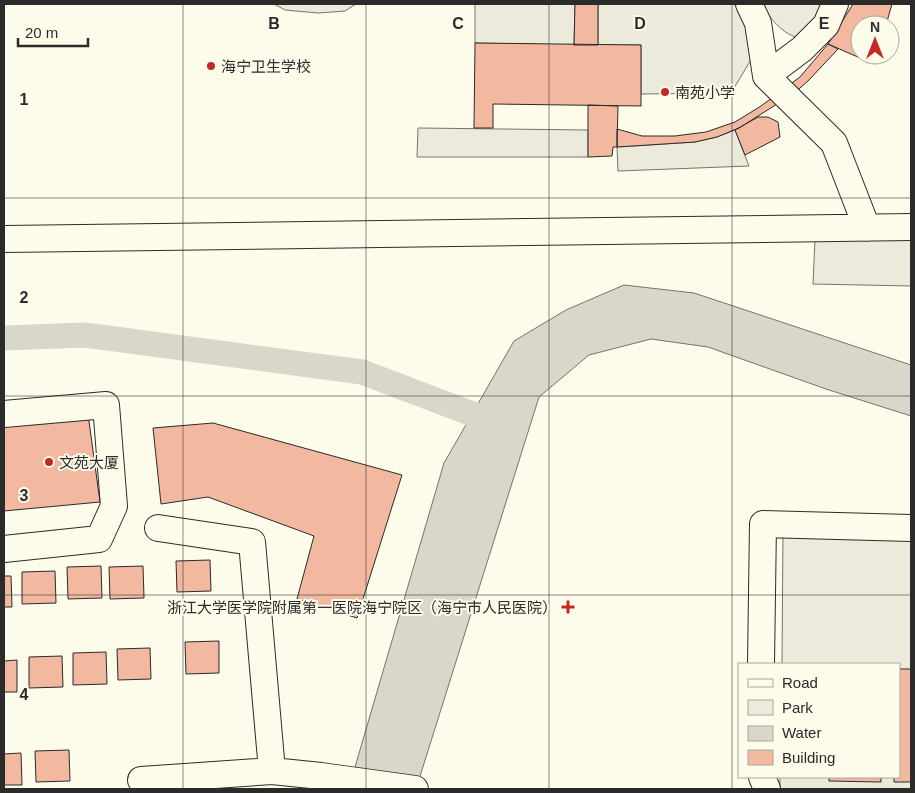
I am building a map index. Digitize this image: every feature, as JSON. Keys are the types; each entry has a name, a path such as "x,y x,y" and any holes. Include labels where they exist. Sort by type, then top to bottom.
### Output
{"street":[{"path":"748,4 758,23 766,76 834,143 867,228"},
{"path":"766,76 802,49 826,25 835,4"},
{"path":"4,239 911,227"},
{"path":"4,414 106,405 114,506 99,539 4,550"},
{"path":"761,663 763,524 911,528"},
{"path":"158,528 252,542 272,771"},
{"path":"141,780 272,771 416,789"}],"green space":[{"path":"274,4 356,4 345,11 318,13 285,10"},
{"path":"475,4 575,4 574,45 475,43"},
{"path":"598,4 735,4 751,34 752,58 731,93 641,94 641,45 598,45"},
{"path":"760,4 827,4 800,38 782,29 772,20"},
{"path":"418,128 588,130 588,157 417,157"}],"shaded area":[{"path":"735,130 749,166 618,171 617,147 695,142 717,137"},
{"path":"911,228 911,286 813,284 815,240"},
{"path":"783,530 911,532 911,789 780,789 780,778 900,778 900,663 782,663"}],"water":[{"path":"624,285 694,293 911,365 911,416 826,389 708,347 651,339 589,355 539,397 416,789 355,767 444,463 514,341 566,310"}],"building":[{"path":"575,4 598,4 598,45 574,45"},
{"path":"853,4 892,4 889,15 850,15 850,54 828,44"},
{"path":"475,43 641,45 641,106 493,104 493,128 474,128"},
{"path":"828,44 838,49 808,81 793,94 739,128 717,137 695,142 617,147 617,129 642,136 675,136 706,132 735,122 761,106 800,77"},
{"path":"588,105 618,106 617,147 613,147 612,156 588,157"},
{"path":"758,117 768,117 778,122 780,137 745,155 735,130"},
{"name":"文苑大厦","path":"88,414 100,502 4,511 4,422"},
{"path":"213,423 402,475 357,618 297,599 314,536 208,497 161,504 153,428"},
{"path":"210,560 211,591 177,592 176,561"},
{"path":"101,566 102,598 68,599 67,567"},
{"path":"143,566 144,598 110,599 109,567"},
{"path":"55,571 56,603 22,604 22,572"},
{"path":"4,576 11,576 12,607 4,607"},
{"path":"219,641 219,673 186,674 185,642"},
{"path":"150,648 151,679 118,680 117,649"},
{"path":"106,652 107,684 73,685 73,653"},
{"path":"62,656 63,687 29,688 29,657"},
{"path":"17,660 17,692 4,692 4,661"},
{"path":"900,669 911,669 911,782 894,782 894,778 900,778"},
{"path":"69,750 70,781 36,782 35,751"},
{"path":"21,753 22,785 4,785 4,754"},
{"path":"829,778 881,778 881,782 829,781"}],"waterway":[{"path":"4,338 85,335 362,372 491,421"}],"place":[{"name":"海宁卫生学校","path":"211,66"},
{"name":"南苑小学","path":"665,92"},
{"name":"文苑大厦","path":"49,462"},
{"name":"浙江大学医学院附属第一医院海宁院区（海宁市人民医院）","path":"568,607"}]}
